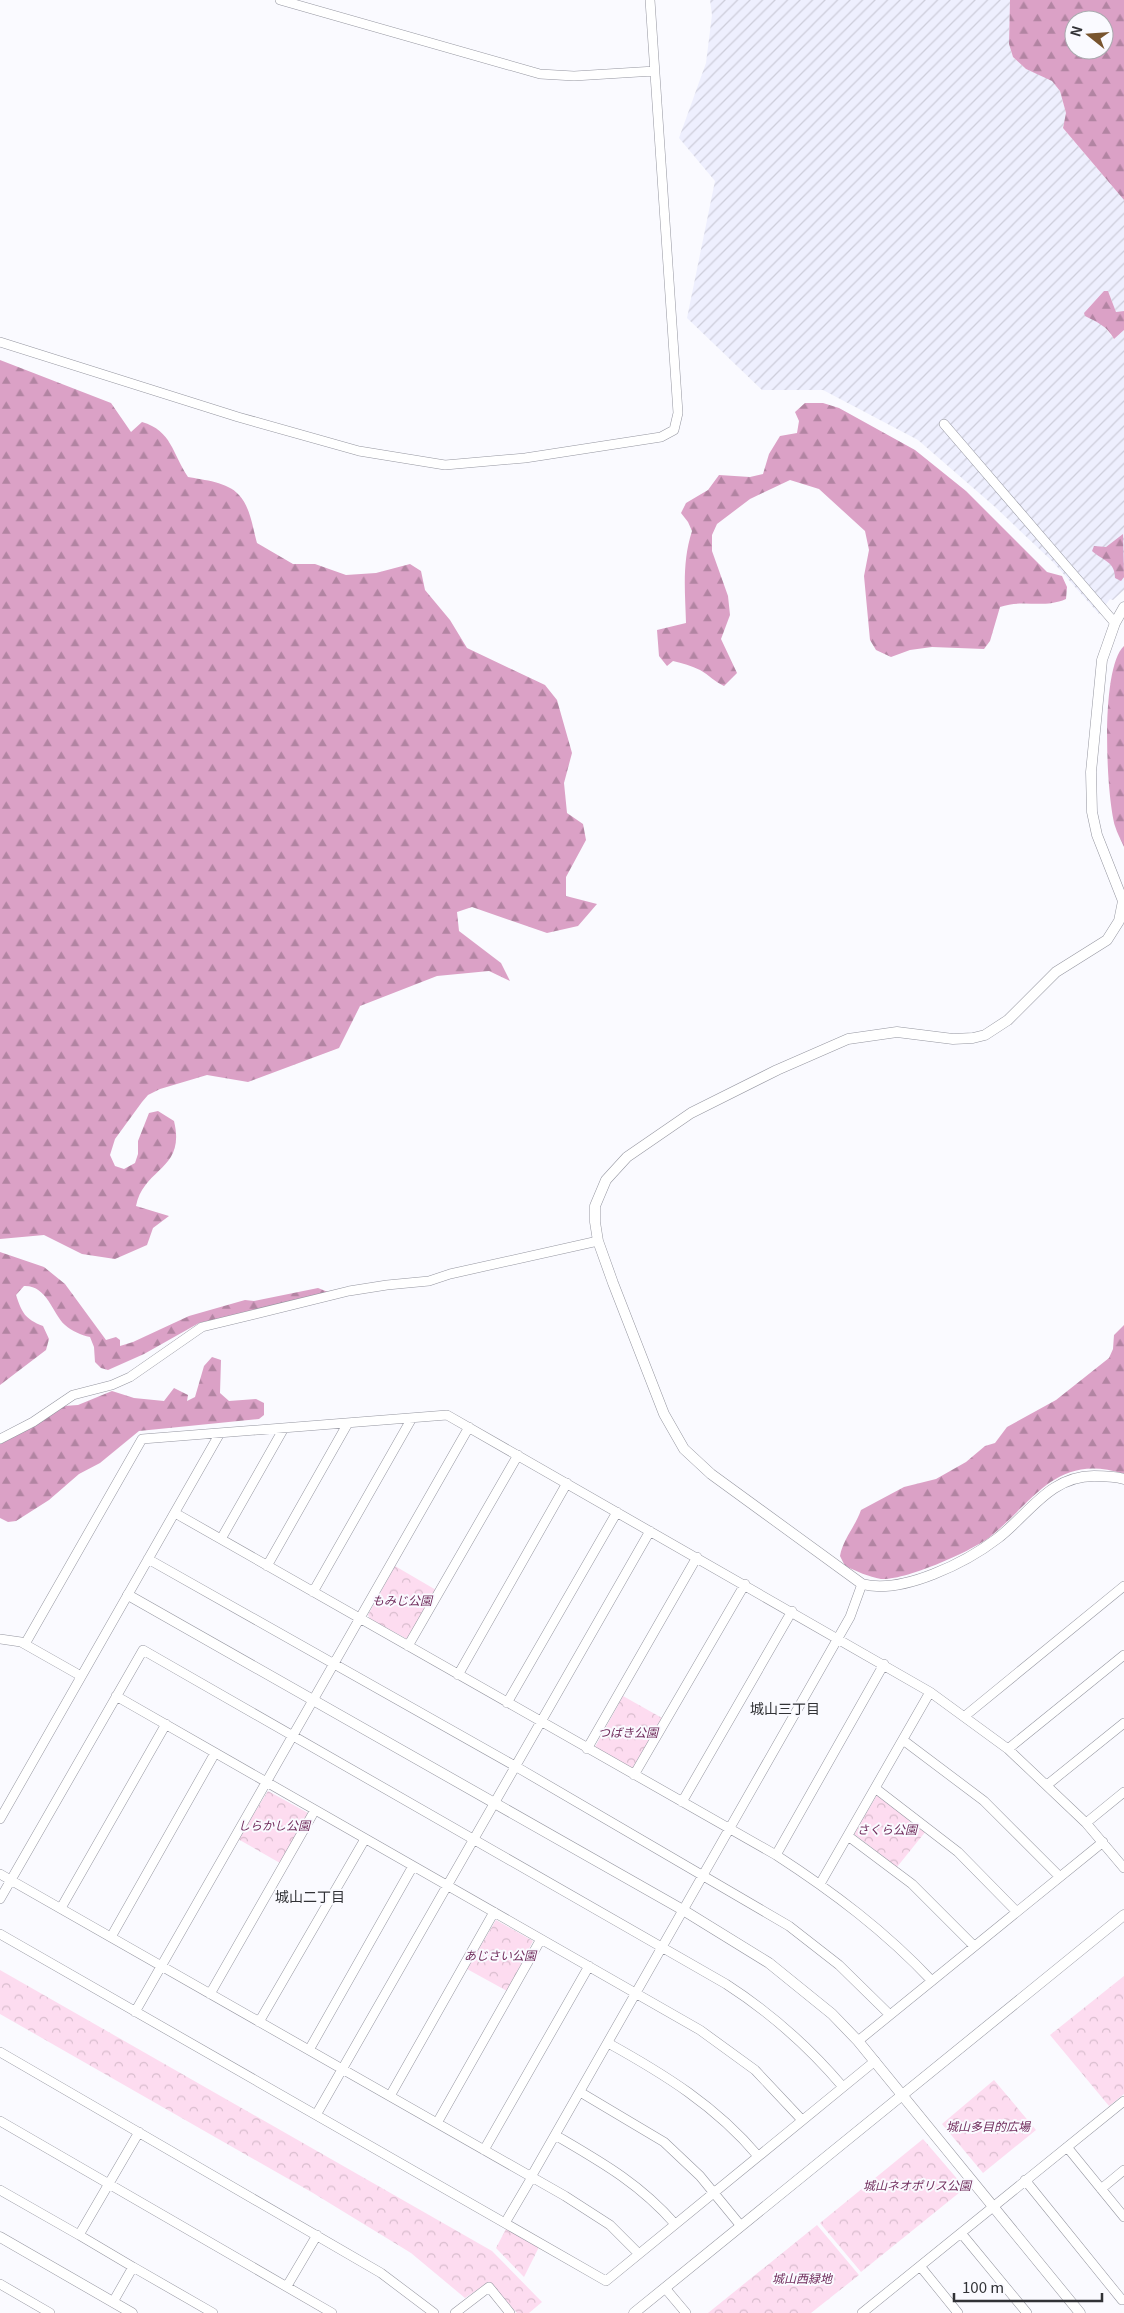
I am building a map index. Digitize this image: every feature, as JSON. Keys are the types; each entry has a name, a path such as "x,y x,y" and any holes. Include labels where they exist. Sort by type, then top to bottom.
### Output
{"street":[{"path":"280,0 540,74 574,76 655,71"},
{"path":"0,342 238,417 359,451 445,465 525,458 660,437 674,430 678,413 650,0"},
{"path":"944,424 1115,623"},
{"path":"1124,607 1115,623 1102,660 1098,686 1090,795 1097,835 1123,901 1118,921 1107,940 1056,972 1008,1020 985,1035 953,1039 897,1032 848,1039 777,1070 692,1113 627,1157 606,1180 596,1206 595,1222 598,1241 664,1414 684,1449 710,1474 862,1584 872,1587 908,1582 978,1552 1007,1530 1046,1492 1069,1479 1102,1476 1124,1479"},
{"path":"0,1439 33,1422 72,1395 112,1385 130,1377 202,1327 350,1291 429,1281 450,1274 598,1241"},
{"path":"24,1644 142,1438 220,1434 447,1415 745,1584 930,1692 1008,1749 1086,1823 1123,1863"},
{"path":"313,1592 412,1418"},
{"path":"267,1566 348,1424"},
{"path":"135,2012 470,1427"},
{"path":"221,1539 284,1428"},
{"path":"0,1819 220,1434"},
{"path":"408,1646 518,1455"},
{"path":"458,1675 567,1483"},
{"path":"507,1703 617,1512"},
{"path":"175,1513 776,1856 820,1884 876,1926 932,1981"},
{"path":"316,2115 650,1531"},
{"path":"587,1748 697,1557"},
{"path":"148,1559 515,1766 798,1932 839,1965 890,2015"},
{"path":"634,1775 745,1584"},
{"path":"505,2224 839,1638 850,1617 862,1584"},
{"path":"965,1716 1124,1586"},
{"path":"128,1595 683,1910 769,1962 832,2014 858,2041 1080,2313"},
{"path":"682,1802 792,1611"},
{"path":"0,1639 24,1644 81,1676"},
{"path":"0,1899 143,1650 726,1984 774,2018 812,2053 844,2087"},
{"path":"1008,1749 1124,1655"},
{"path":"776,1856 884,1664"},
{"path":"820,1884 930,1692"},
{"path":"116,1696 688,2022 726,2047 768,2083 802,2120"},
{"path":"1047,1785 1124,1723"},
{"path":"61,1908 166,1724"},
{"path":"903,1740 943,1768 984,1801 1060,1877"},
{"path":"111,1937 216,1753"},
{"path":"875,1788 958,1852 1017,1912"},
{"path":"1086,1823 1124,1792"},
{"path":"210,1994 315,1810"},
{"path":"848,1836 912,1884 974,1946"},
{"path":"259,2022 365,1839"},
{"path":"858,2041 1103,1842"},
{"path":"309,2050 413,1866"},
{"path":"0,1874 532,2177 610,2225 639,2254"},
{"path":"390,2096 494,1912"},
{"path":"634,2313 1124,1915"},
{"path":"0,1934 606,2281 875,2061"},
{"path":"437,2123 541,1939"},
{"path":"484,2150 589,1966"},
{"path":"608,2042 665,2075 700,2099 732,2127 758,2156"},
{"path":"0,2052 381,2273 434,2313"},
{"path":"580,2092 664,2142 700,2176 741,2226"},
{"path":"862,2313 1124,2101"},
{"path":"0,2121 332,2313"},
{"path":"79,2235 139,2132"},
{"path":"555,2135 632,2182 657,2203 675,2224"},
{"path":"1067,2147 1124,2217"},
{"path":"1101,2189 1124,2170"},
{"path":"1026,2180 1122,2300"},
{"path":"0,2190 213,2313"},
{"path":"961,2233 1027,2313"},
{"path":"286,2286 317,2235"},
{"path":"0,2237 132,2313"},
{"path":"920,2266 953,2311"},
{"path":"113,2302 133,2267"},
{"path":"0,2284 50,2313"},
{"path":"455,2313 489,2287 510,2313"},
{"path":"665,2288 686,2313"}],"shaded area":[{"path":"710,0 1010,0 1009,44 1013,57 1026,69 1052,80 1060,91 1066,113 1063,128 1124,200 1124,311 1116,312 1108,291 1090,306 1089,318 1103,325 1114,339 1124,330 1124,590 1113,600 1110,599 1099,614 1053,562 994,506 918,440 823,390 762,390 687,318 715,181 679,138 706,63 712,15"}],"green space":[{"path":"1010,0 1124,0 1124,200 1063,128 1066,113 1060,91 1052,81 1026,69 1013,57 1009,44"},
{"path":"1104,291 1108,291 1116,312 1124,311 1124,330 1114,339 1105,328 1098,322 1085,316 1084,313"},
{"path":"0,360 111,403 131,432 142,422 160,431 166,437 188,477 215,482 229,487 239,495 246,505 251,518 257,543 293,564 315,564 346,575 376,573 410,564 421,571 425,590 450,620 467,648 545,685 557,700 572,753 564,783 567,813 583,824 586,840 566,877 566,896 597,904 578,926 547,933 472,907 457,912 459,931 501,963 510,981 489,971 437,976 360,1006 339,1048 248,1082 207,1075 160,1089 148,1095 115,1139 110,1155 115,1166 124,1169 135,1163 138,1154 138,1141 149,1113 158,1111 174,1121 176,1137 174,1149 169,1159 140,1193 136,1206 169,1216 153,1228 147,1245 115,1259 82,1254 44,1235 0,1239"},
{"path":"805,403 823,403 839,408 915,450 966,491 1047,572 1062,576 1067,587 1066,599 1058,602 1017,604 1000,607 990,641 984,649 932,647 910,650 891,657 876,650 870,640 864,576 869,550 865,531 819,489 790,480 750,499 717,524 712,535 712,551 728,596 730,615 721,639 737,673 724,686 700,670 690,666 673,661 667,666 659,656 657,630 686,623 685,565 692,531 681,513 686,503 708,490 719,475 750,477 763,474 769,454 780,436 797,433 799,421 795,412"},
{"path":"1123,534 1124,577 1121,581 1115,578 1111,565 1092,551 1094,546 1106,547"},
{"path":"1124,646 1124,847 1116,829 1112,810 1109,787 1107,732 1111,679 1116,659"},
{"path":"0,1252 44,1267 65,1284 106,1340 116,1337 120,1340 120,1346 133,1342 189,1316 245,1300 254,1301 318,1288 328,1292 327,1295 199,1323 144,1354 108,1370 101,1368 95,1362 94,1347 90,1337 65,1325 44,1295 32,1287 24,1286 16,1295 20,1306 28,1318 43,1326 49,1339 46,1350 0,1385"},
{"path":"1124,1325 1124,1474 1101,1469 1081,1469 1064,1475 1034,1495 991,1536 982,1542 954,1557 921,1570 881,1579 845,1566 840,1556 846,1538 861,1510 904,1487 936,1479 966,1462 985,1446 995,1443 1007,1427 1056,1400 1109,1358 1113,1349 1114,1335"},
{"path":"212,1357 221,1360 220,1393 229,1401 256,1399 264,1403 264,1415 259,1419 139,1431 100,1463 79,1474 49,1500 16,1521 8,1522 0,1518 0,1437 32,1417 64,1406 78,1405 112,1391 134,1398 164,1401 174,1388 188,1395 187,1401 195,1397 204,1366"},
{"name":"もみじ公園","path":"395,1566 436,1590 407,1639 370,1619 368,1615"},
{"name":"つばき公園","path":"623,1696 662,1718 632,1769 595,1747"},
{"name":"しらかし公園","path":"268,1791 308,1813 280,1863 238,1839"},
{"name":"さくら公園","path":"877,1795 926,1831 897,1867 854,1834"},
{"name":"あじさい公園","path":"496,1920 533,1941 507,1991 467,1969"},
{"path":"0,1970 492,2251 542,2302 529,2313 517,2313 489,2282 465,2298 411,2253 313,2193 0,2014"},
{"path":"1124,1976 1124,2094 1109,2106 1050,2035"},
{"name":"城山多目的広場","path":"994,2080 1036,2130 983,2173 942,2124"},
{"name":"城山ネオポリス公園","path":"923,2139 965,2188 861,2272 820,2223"},
{"name":"城山西緑地","path":"817,2225 859,2275 811,2313 708,2313"},
{"path":"506,2229 539,2247 524,2277 496,2248"}],"district":[{"name":"城山三丁目","path":"785,1709"},
{"name":"城山二丁目","path":"310,1897"}]}
